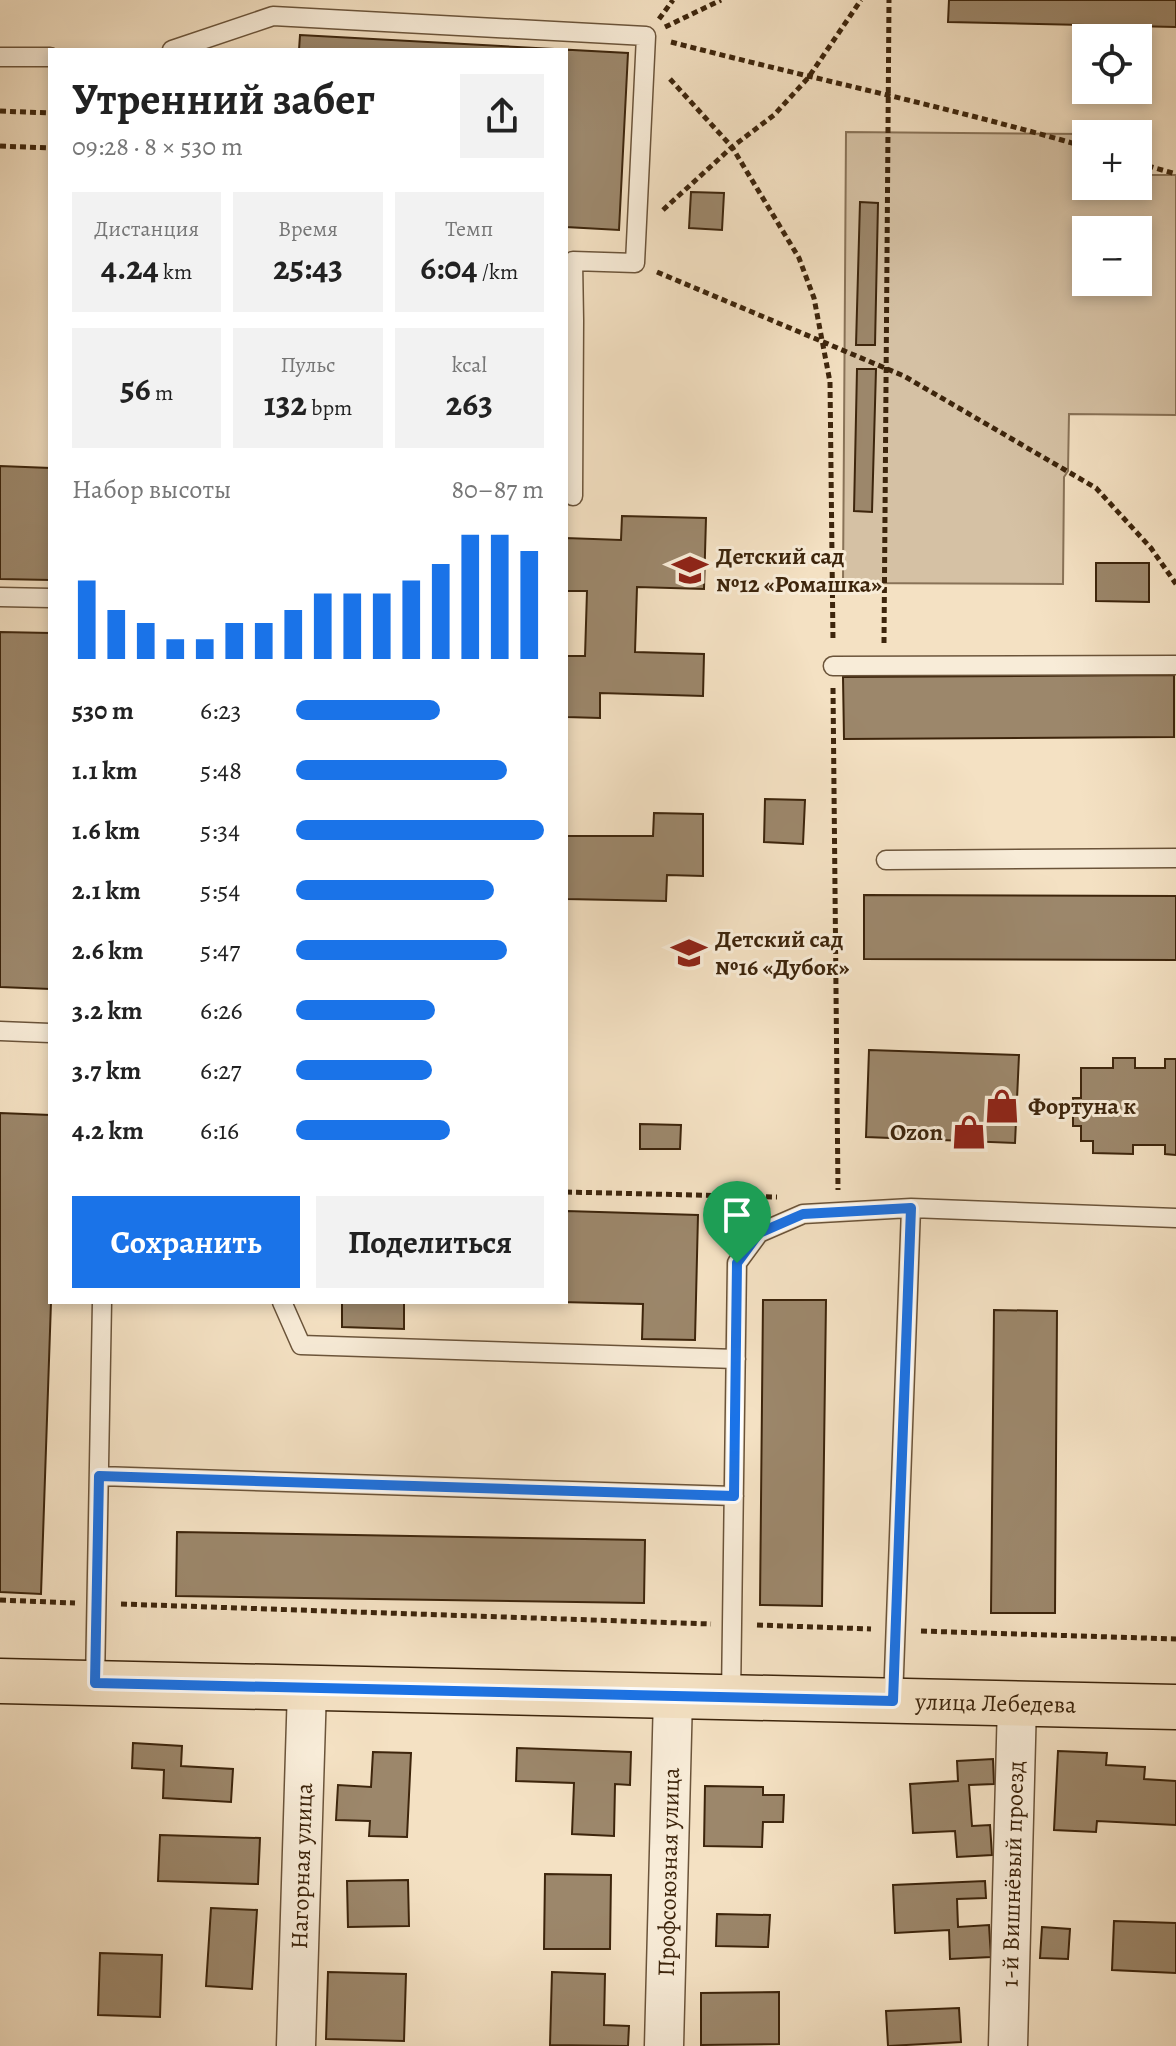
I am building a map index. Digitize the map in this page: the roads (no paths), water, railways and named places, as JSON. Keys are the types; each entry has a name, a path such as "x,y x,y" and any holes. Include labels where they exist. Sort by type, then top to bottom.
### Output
{"main road":[{"name":"улица Лебедева","path":"0,1681 1176,1707"}],"street":[{"name":"Нагорная улица","path":"296,2046 307,1688"},
{"name":"Профсоюзная улица","path":"664,2046 673,1696"},
{"name":"1-й Вишнёвый проезд","path":"1008,2046 1017,1703"}],"lane":[{"path":"178,48 273,16 646,36 635,263 573,261 570,321 573,496"},
{"path":"0,57 48,57"},
{"path":"0,597 48,598"},
{"path":"833,666 1176,665"},
{"path":"886,860 1176,858"},
{"path":"0,1031 48,1033"},
{"path":"731,1697 737,1263 759,1233 803,1214 911,1208 1176,1218"},
{"path":"893,1701 911,1208"},
{"path":"95,1683 102,1304"},
{"path":"283,1304 301,1345 736,1359"},
{"path":"99,1476 734,1496"}],"place":[{"name":"Детский сад №12 «Ромашка»","path":"690,570"},
{"name":"Детский сад №16 «Дубок»","path":"689,953"},
{"name":"Фортуна к","path":"1002,1106"},
{"name":"Ozon","path":"969,1132"}]}
